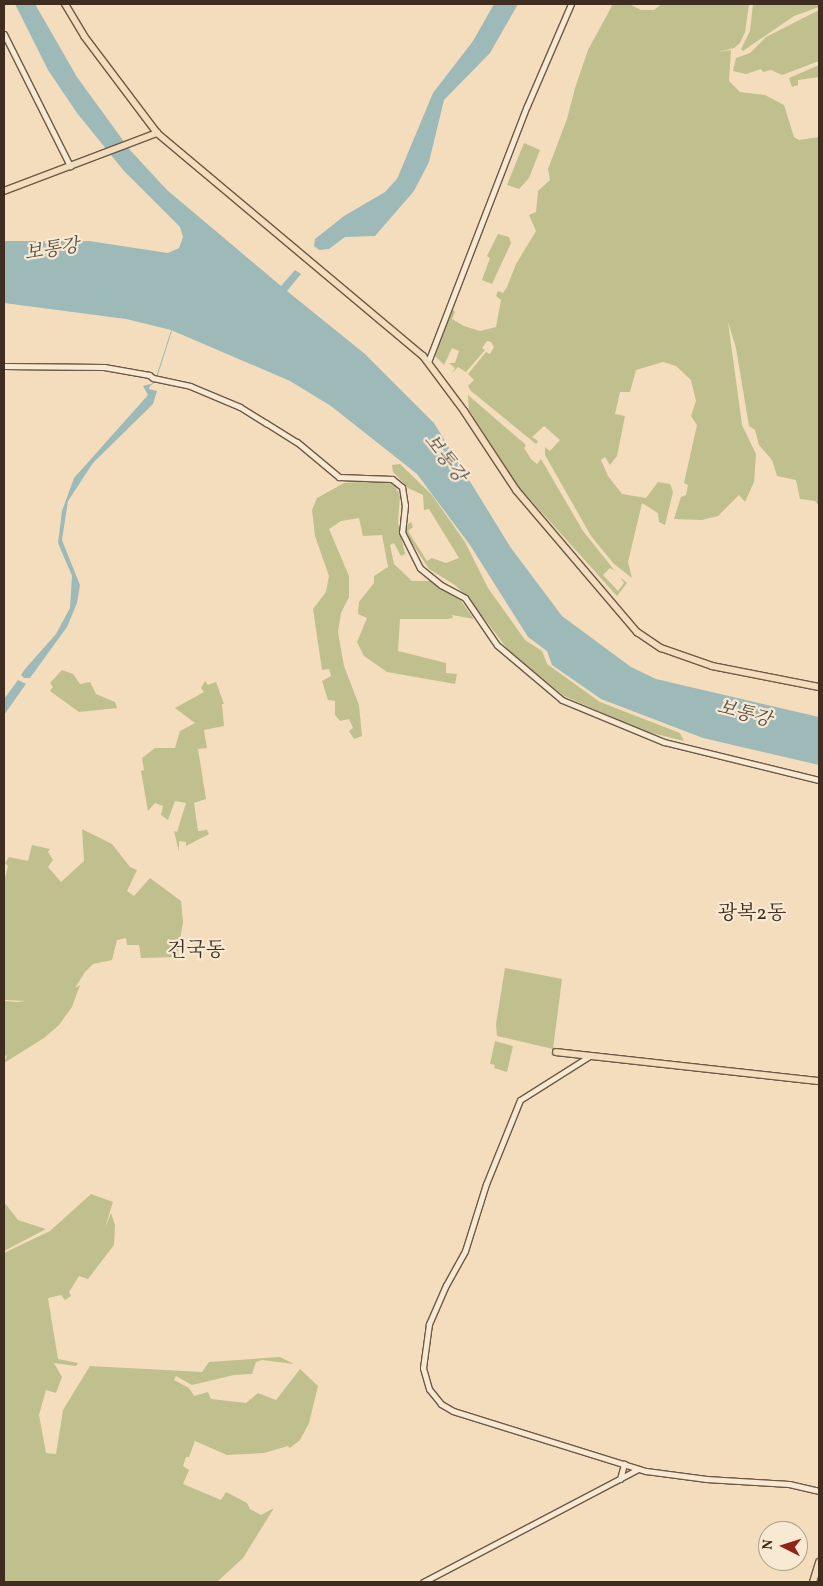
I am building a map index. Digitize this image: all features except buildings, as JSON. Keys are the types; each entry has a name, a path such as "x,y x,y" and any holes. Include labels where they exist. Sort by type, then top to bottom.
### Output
{"main road":[{"path":"65,4 84,36 157,133 371,310 428,362 516,490 637,632 662,648 712,666 819,687"},
{"path":"4,191 157,133"},
{"path":"556,1052 819,1081"},
{"path":"813,1582 819,1562"}],"street":[{"path":"428,362 527,106 571,4"},
{"path":"4,34 74,165"},
{"path":"4,366 104,367 205,391 240,407 296,442 339,476 397,481 404,495 405,542 420,568 440,586 465,598 497,645 562,700 664,742 819,780"},
{"path":"588,1057 520,1100 490,1171 465,1251 431,1318 424,1356 423,1375 436,1399 453,1411 638,1469 706,1479 789,1484 819,1491"},
{"path":"620,1478 624,1464"},
{"path":"423,1582 638,1469"}],"green space":[{"path":"613,4 629,4 641,10 654,10 662,4 749,4 745,32 740,43 734,48 718,52 731,50 729,81 740,92 765,95 784,105 794,137 799,140 819,137 819,506 815,501 800,499 796,480 777,476 772,460 759,445 755,430 749,426 736,348 728,322 742,425 756,454 754,482 745,502 739,495 718,516 702,520 674,519 681,497 686,495 688,485 684,483 697,425 691,416 696,401 691,380 676,366 663,362 636,370 630,392 620,392 615,414 625,416 617,456 610,465 605,457 601,460 608,476 622,494 646,498 658,482 670,484 673,492 665,525 659,522 658,513 642,503 628,562 632,578 614,564 591,536 545,455 545,447 550,451 560,440 544,426 532,437 538,441 536,444 471,391 468,386 474,380 468,374 486,352 490,354 494,347 491,342 487,341 482,348 485,350 466,372 458,367 452,373 455,368 449,363 455,363 459,351 452,348 444,365 435,356 452,309 455,312 452,319 464,326 480,331 496,327 501,300 496,296 498,291 503,293 507,287 516,264 536,231 529,215 536,212 538,191 550,180 548,169 567,119 588,50"},
{"path":"753,4 819,4 819,7 794,16 743,51 741,49 750,31"},
{"path":"819,10 819,61 782,75 771,70 763,72 761,69 746,74 733,71 736,58 750,53 766,37"},
{"path":"819,65 819,77 798,80 798,85 792,87 789,78"},
{"path":"524,143 540,150 529,178 519,189 507,185"},
{"path":"498,234 509,237 511,243 492,284 482,280 490,258 487,256"},
{"path":"468,395 526,445 524,448 531,459 537,464 541,459 583,531 615,571 610,568 603,575 618,591 624,583 620,577 627,583 617,596 518,486 469,410"},
{"path":"400,464 432,495 465,542 488,588 525,640 542,651 547,664 600,702 680,733 684,741 644,731 564,696 509,651 470,600 455,585 429,569 406,534 407,525 411,522 413,527 408,531 427,561 432,558 446,563 459,558 429,509 424,510 423,495 408,488 393,472 392,465"},
{"path":"387,480 394,483 400,496 398,523 405,554 401,556 394,543 390,545 394,564 412,581 431,581 456,594 474,619 452,615 453,618 447,619 400,619 398,651 446,663 446,673 457,674 455,684 387,672 364,656 357,642 367,618 358,614 359,602 374,583 374,576 388,567 382,535 363,536 359,518 341,521 329,529 349,576 349,597 341,613 338,632 344,666 359,705 362,736 354,739 349,731 353,728 349,719 340,721 335,715 335,701 328,700 322,681 331,676 329,669 322,670 313,609 326,592 329,576 315,536 312,510 317,498 344,483"},
{"path":"62,670 73,674 80,684 90,682 96,694 115,702 117,708 79,712 50,691 53,687 50,683"},
{"path":"205,681 208,685 216,682 224,704 222,704 224,726 204,730 207,748 198,749 206,799 194,803 198,831 207,830 209,834 186,846 186,842 179,841 179,852 174,831 177,832 186,803 175,801 168,820 161,815 163,806 155,803 148,811 141,771 144,770 142,758 155,748 175,748 180,731 195,723 175,708 204,692 201,688"},
{"path":"82,829 112,844 130,867 137,870 127,891 134,896 150,878 181,901 183,922 177,957 141,958 139,945 127,945 126,938 117,940 112,960 93,964 85,972 75,988 80,985 72,1007 59,1025 44,1038 4,1063 7,1055 4,1057 4,1001 26,1001 4,1000 4,882 8,866 5,863 9,857 28,861 32,845 50,849 48,852 53,860 48,867 61,882 84,861"},
{"path":"505,968 562,979 553,1049 497,1036 496,1024"},
{"path":"495,1041 513,1046 507,1072 494,1068 495,1065 490,1064"},
{"path":"91,1194 113,1202 105,1228 111,1213 115,1225 114,1245 88,1279 79,1276 69,1292 71,1296 65,1300 61,1295 48,1298 58,1359 78,1363 76,1366 54,1363 62,1377 56,1393 46,1390 39,1415 46,1453 56,1454 63,1410 90,1366 202,1372 209,1362 280,1357 294,1364 262,1360 256,1362 252,1374 234,1375 192,1385 176,1376 174,1380 189,1388 194,1396 208,1392 211,1399 246,1403 258,1393 276,1400 300,1369 318,1386 309,1423 300,1440 290,1448 288,1446 264,1453 227,1455 195,1441 189,1457 186,1457 183,1466 189,1470 183,1484 221,1500 226,1492 247,1503 250,1509 261,1515 274,1508 243,1558 218,1581 4,1582 4,1253 50,1231"},
{"path":"4,1202 18,1220 46,1229 4,1251"}],"water":[{"name":"보통강","path":"15,4 35,4 77,77 130,150 167,190 281,286 295,270 301,274 287,291 365,354 434,423 511,548 562,616 631,667 656,679 819,717 819,765 703,738 601,699 552,665 547,651 528,637 470,545 417,474 331,406 290,381 171,330 126,319 4,303 4,241 89,241 168,253 179,248 183,237 180,227 124,171 77,113 48,70"},
{"path":"494,4 518,4 490,53 444,100 429,162 414,191 375,236 345,237 329,249 319,250 314,246 315,239 344,216 385,192 397,179 433,93 473,41"},
{"path":"150,384 149,389 157,391 153,404 93,463 68,501 62,540 80,585 77,603 67,627 30,678 24,678 21,675 56,634 70,608 72,576 58,543 62,511 74,478 148,395 143,386"},
{"path":"18,680 26,684 4,715 4,699"}],"waterway":[{"path":"156,377 171,330"},
{"path":"148,386 155,381"}],"district":[{"name":"광복2동","path":"752,914"},
{"name":"건국동","path":"196,951"}]}
